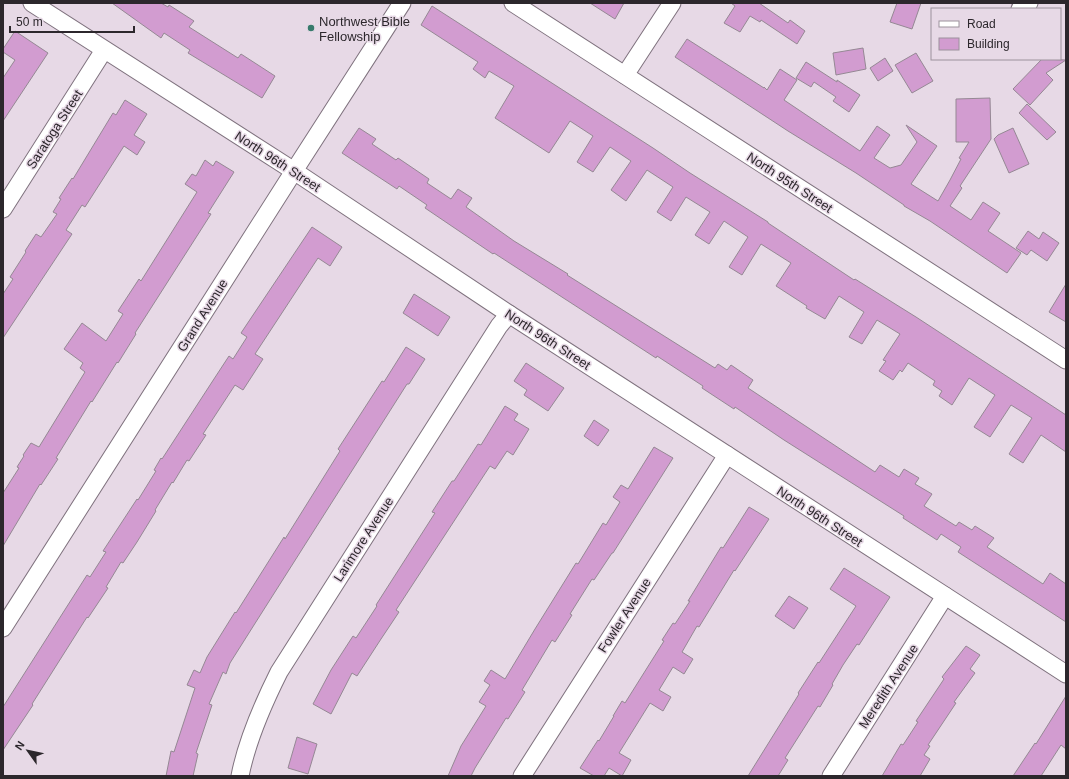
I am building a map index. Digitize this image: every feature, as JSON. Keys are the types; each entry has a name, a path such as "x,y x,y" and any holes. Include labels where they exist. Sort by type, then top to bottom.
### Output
{"street":[{"name":"North 96th Street","path":"32,3 294,171 509,314 1066,674"},
{"name":"Grand Avenue","path":"3,628 402,3"},
{"name":"North 95th Street","path":"513,3 1066,360"},
{"path":"625,75 672,3"},
{"name":"Saratoga Street","path":"3,209 104,50"},
{"name":"Larimore Avenue","path":"240,776 247,748 265,700 279,672 499,326 509,314"},
{"name":"Fowler Avenue","path":"522,776 727,455"},
{"name":"Meredith Avenue","path":"831,776 946,596"}],"building":[{"path":"112,3 161,3 168,7 169,5 194,21 189,27 238,58 241,54 275,76 262,98 188,53 190,50 164,33 161,38"},
{"path":"590,3 624,3 615,19"},
{"path":"731,3 759,3 788,23 790,20 805,31 797,44 761,20 760,22 750,16 740,32 724,23 735,6"},
{"path":"897,3 921,3 912,29 890,22"},
{"path":"432,6 768,222 854,280 855,279 916,317 1066,415 1066,452 1041,435 1023,463 1009,454 1032,418 1011,405 990,437 974,427 995,395 969,378 952,405 939,396 942,391 933,385 935,381 908,363 902,372 900,370 893,380 879,371 886,361 883,360 900,334 877,320 862,344 849,337 864,312 839,296 825,319 806,308 807,306 776,286 791,263 761,244 742,275 729,267 748,237 724,221 709,244 695,235 710,212 686,197 671,221 657,212 673,187 647,170 626,201 611,190 631,161 610,147 593,172 577,162 593,136 570,121 549,153 495,118 514,86 489,71 485,78 473,69 478,62 421,25"},
{"path":"15,31 48,53 3,121 3,78 15,60 3,52 3,49"},
{"path":"687,39 767,90 780,69 797,80 784,100 860,151 877,126 890,135 874,158 890,168 901,165 917,142 906,125 937,146 911,184 938,201 961,159 959,158 969,142 956,142 956,99 990,98 991,139 960,186 962,188 950,206 971,220 983,202 1000,213 988,231 1021,253 1007,273 930,221 904,206 856,173 788,131 675,57"},
{"path":"863,48 866,69 836,75 833,53"},
{"path":"916,53 933,81 912,93 895,65"},
{"path":"885,58 893,71 878,81 870,68"},
{"path":"1041,60 1066,60 1046,73 1053,80 1030,105 1013,89"},
{"path":"806,62 860,95 849,112 833,101 836,97 814,82 811,87 796,78"},
{"path":"125,100 147,114 134,135 145,142 137,155 124,146 85,207 82,205 66,230 72,234 3,338 3,294 13,279 10,277 36,234 41,237 57,214 53,212 61,199 59,198 72,178 73,179 113,113 116,115"},
{"path":"1027,104 1056,132 1047,140 1019,113"},
{"path":"359,128 376,139 372,144 396,160 398,158 429,179 427,183 451,199 458,189 472,198 466,207 514,241 568,274 567,275 715,368 718,364 727,370 731,365 753,380 748,388 875,472 880,465 899,477 904,469 919,478 915,484 932,494 924,506 956,526 959,522 972,530 975,526 994,538 987,547 1043,584 1050,573 1066,584 1066,622 958,552 961,547 941,534 937,540 903,518 904,516 735,407 734,409 702,388 703,386 657,356 656,358 494,253 493,254 425,208 427,205 399,186 397,189 342,153"},
{"path":"1013,128 1029,164 1009,173 994,139 998,135"},
{"path":"205,160 213,166 216,161 234,172 208,213 211,214 135,333 136,334 118,363 117,362 92,402 91,401 56,458 58,459 41,485 40,484 3,546 3,493 19,468 17,467 31,443 39,447 85,372 80,368 83,363 64,349 82,323 106,341 123,314 118,311 139,279 141,281 197,192 185,184 192,174 196,176"},
{"path":"312,227 342,247 330,266 318,258 255,354 263,359 243,390 235,385 203,434 206,435 189,461 187,460 173,483 172,482 137,542 123,563 121,562 106,587 108,588 88,618 87,617 32,704 33,705 3,750 3,707 87,575 90,577 106,552 103,551 137,499 138,500 156,471 154,470 161,458 162,459 229,356 233,359 247,337 241,333"},
{"path":"1028,231 1039,239 1043,232 1059,243 1047,261 1031,250 1027,255 1016,248"},
{"path":"1066,284 1066,322 1049,312"},
{"path":"414,294 450,317 438,336 403,313"},
{"path":"406,347 425,359 409,384 407,384 254,625 230,663 226,674 223,672 209,704 212,705 196,753 198,754 193,776 166,776 171,751 174,752 195,688 187,685 194,670 200,673 207,657 235,612 236,613 284,537 285,539 340,451 338,449"},
{"path":"526,363 564,388 548,411 524,395 527,390 514,381"},
{"path":"505,406 518,414 514,420 529,429 513,455 507,451 495,469 490,466 396,610 399,612 357,676 352,673 331,714 313,704 331,670 353,636 356,638 435,513 432,512 478,444 481,445"},
{"path":"594,420 609,430 598,446 584,436"},
{"path":"654,447 673,458 613,553 594,580 592,579 570,614 572,615 555,642 552,640 522,690 525,692 508,719 506,718 471,776 448,776 461,746 486,706 479,702 490,685 484,681 491,670 505,679 576,563 578,564 603,523 606,525 620,502 613,497 621,485 628,489"},
{"path":"749,507 769,519 735,571 734,570 699,627 697,626 682,652 693,659 684,674 673,667 659,690 671,697 663,711 650,703 619,753 631,760 622,776 609,768 604,776 594,776 580,768 598,740 599,741 622,701 625,703 664,641 662,640 673,623 675,624 721,547 723,548"},
{"path":"844,568 890,597 859,645 857,644 843,665 820,707 818,706 785,758 788,760 778,776 748,776 799,694 798,693 856,606 830,589"},
{"path":"789,596 808,608 794,629 775,616"},
{"path":"966,646 980,655 970,669 975,673 954,702 956,703 928,745 930,746 924,755 930,759 920,776 882,776 901,744 903,745 918,722 916,721 944,679 942,677"},
{"path":"1066,696 1066,749 1061,745 1041,776 1013,776 1035,743 1036,744"},
{"path":"297,737 317,744 308,774 288,768"}],"place":[{"name":"Northwest Bible Fellowship","path":"311,28"}]}
